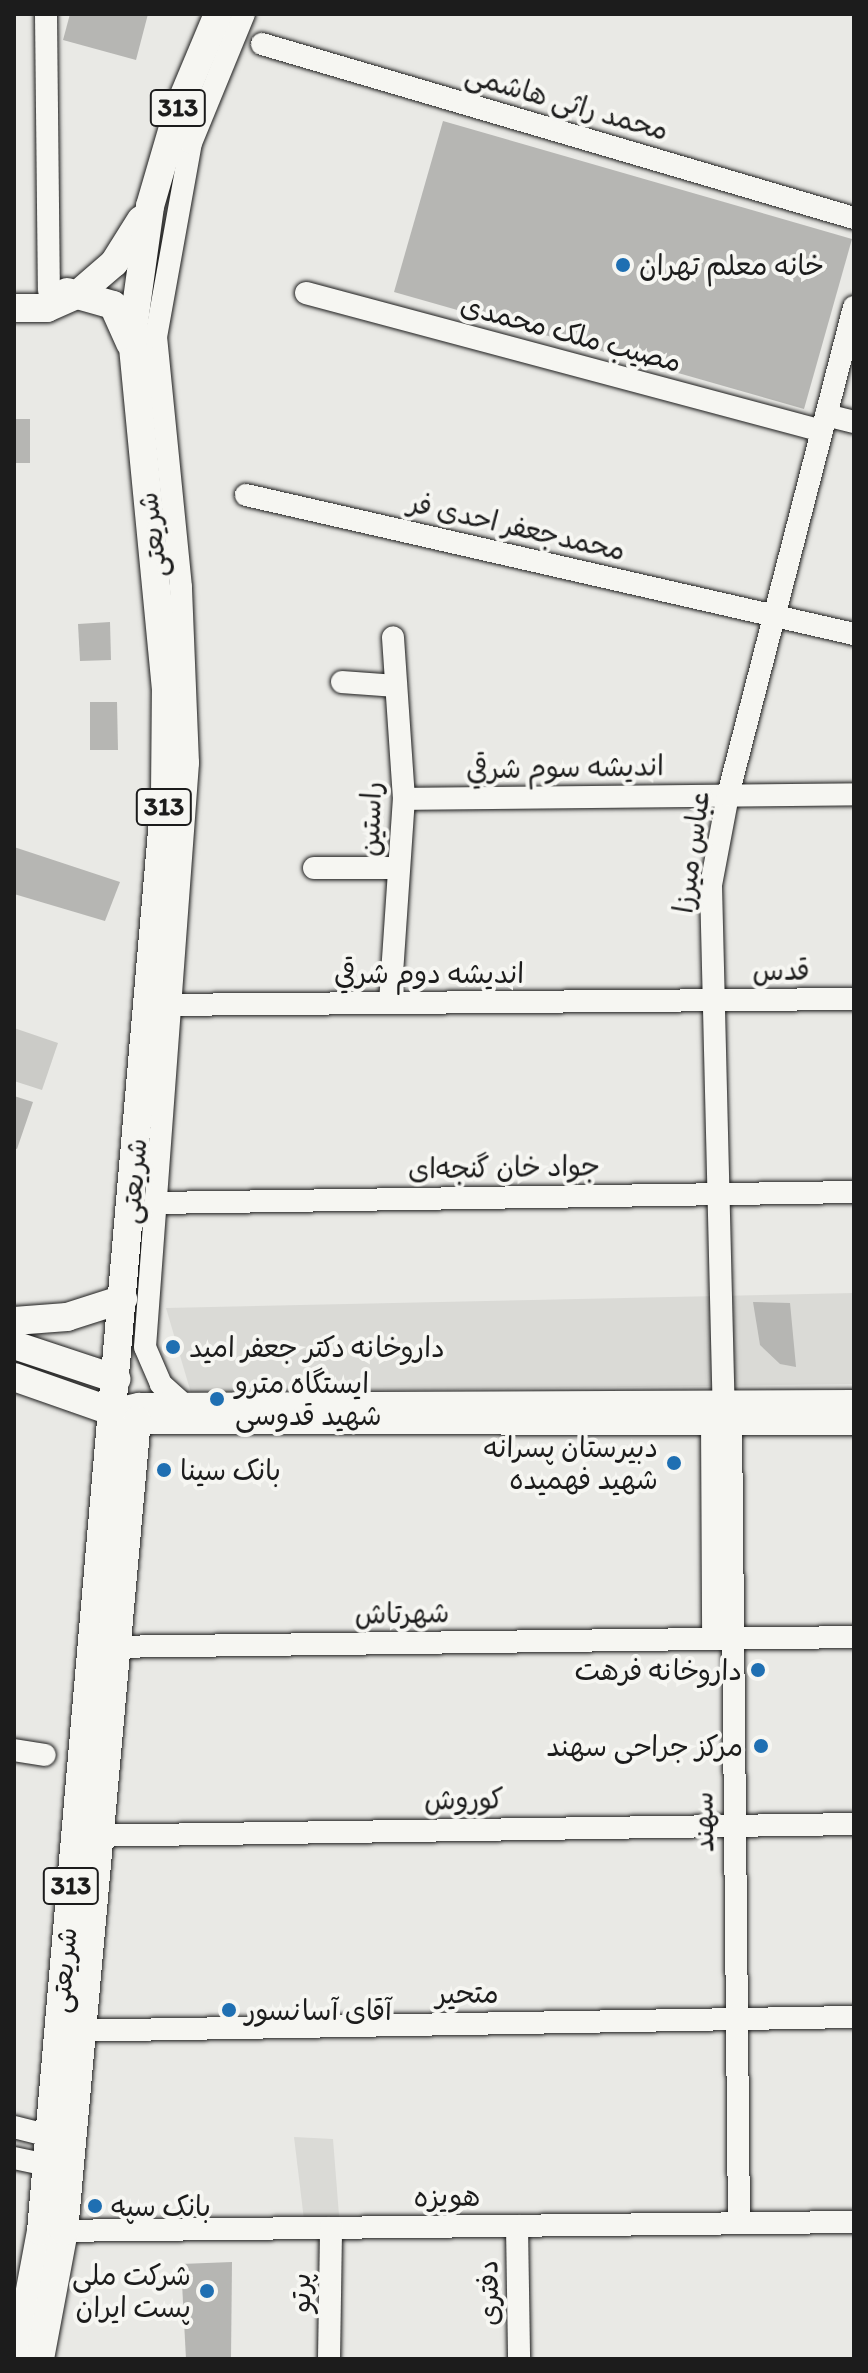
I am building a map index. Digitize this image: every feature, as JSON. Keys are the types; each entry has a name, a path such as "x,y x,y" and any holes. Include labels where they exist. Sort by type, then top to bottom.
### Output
{"main road":[{"name":"شریعتی","path":"40,2359 124,1415 116,1379 123,1299 143,1202 160,1005 166,690 133,349 150,206 179,107 218,14"},
{"path":"14,308 47,308 78,294 114,263 150,206"},
{"path":"14,289 78,294 113,305 133,349"},
{"path":"14,1321 67,1317 123,1299"},
{"path":"14,1345 116,1379"},
{"path":"14,1377 124,1415 723,1416 854,1421"},
{"name":"شریعتی","path":"17,2359 53,2231 47,2165 49,2136 70,2031"}],"street":[{"path":"46,14 49,290"},
{"path":"160,1005 188,732 156,337 191,143 244,14"},
{"name":"محمد راثی هاشمی","path":"262,44 854,218"},
{"name":"مصیب ملک محمدی","path":"306,293 824,423 854,422"},
{"name":"عباس میرزا","path":"723,1416 713,1194 709,1001 711,885 728,795 854,307"},
{"name":"محمدجعفر احدی فر","path":"246,495 854,634"},
{"name":"راستین","path":"390,1003 404,799 393,637"},
{"path":"342,682 396,686"},
{"name":"اندیشه سوم شرقي","path":"404,799 854,794"},
{"path":"314,868 399,868"},
{"name":"قدس","path":"709,1001 854,999"},
{"name":"انديشه دوم شرقي","path":"160,1005 709,1001"},
{"name":"جواد خان گنجه‌ای","path":"143,1202 854,1192"},
{"path":"143,1202 145,1347 161,1384 183,1404"},
{"path":"124,1415 183,1404 723,1416 854,1401"},
{"name":"سهند","path":"723,1416 722,1639 733,1824 739,2223"},
{"name":"شهرتاش","path":"104,1647 854,1637"},
{"path":"14,1750 45,1755"},
{"name":"کوروش","path":"87,1836 854,1824"},
{"name":"متحیر","path":"70,2031 854,2017"},
{"path":"14,2127 49,2136"},
{"path":"14,2158 47,2165"},
{"name":"هویزه","path":"53,2231 854,2222"},
{"name":"دفتری","path":"517,2226 519,2359"},
{"name":"پرتو","path":"329,2359 331,2228"}],"shaded area":[{"path":"14,1028 58,1043 42,1090 14,1081"},
{"path":"854,1293 854,1384 191,1393 166,1308"},
{"path":"294,2137 333,2139 340,2228 305,2228"}],"building":[{"path":"70,14 148,14 136,60 63,40"},
{"name":"خانه معلم تهران","path":"443,121 852,239 804,409 394,292"},
{"path":"14,419 30,419 30,463 14,463"},
{"path":"110,622 111,660 80,661 78,624"},
{"path":"90,702 117,702 118,750 90,750"},
{"path":"14,847 120,882 105,921 14,894"},
{"path":"14,1096 33,1102 17,1149 14,1148"},
{"path":"753,1302 790,1303 796,1367 780,1364 760,1345"},
{"name":"شرکت ملی پست ایران","path":"232,2262 231,2359 186,2359 181,2264"}],"place":[{"name":"خانه معلم تهران","path":"623,265"},
{"name":"داروخانه دکتر جعفر امید","path":"173,1347"},
{"name":"ایستگاه مترو شهید قدوسی","path":"217,1399"},
{"name":"دبیرستان پسرانه شهید فهمیده","path":"674,1463"},
{"name":"بانک سینا","path":"164,1470"},
{"name":"داروخانه فرهت","path":"758,1670"},
{"name":"مرکز جراحی سهند","path":"761,1746"},
{"name":"آقای آسانسور","path":"229,2010"},
{"name":"بانک سپه","path":"95,2206"},
{"name":"شرکت ملی پست ایران","path":"207,2291"}]}
